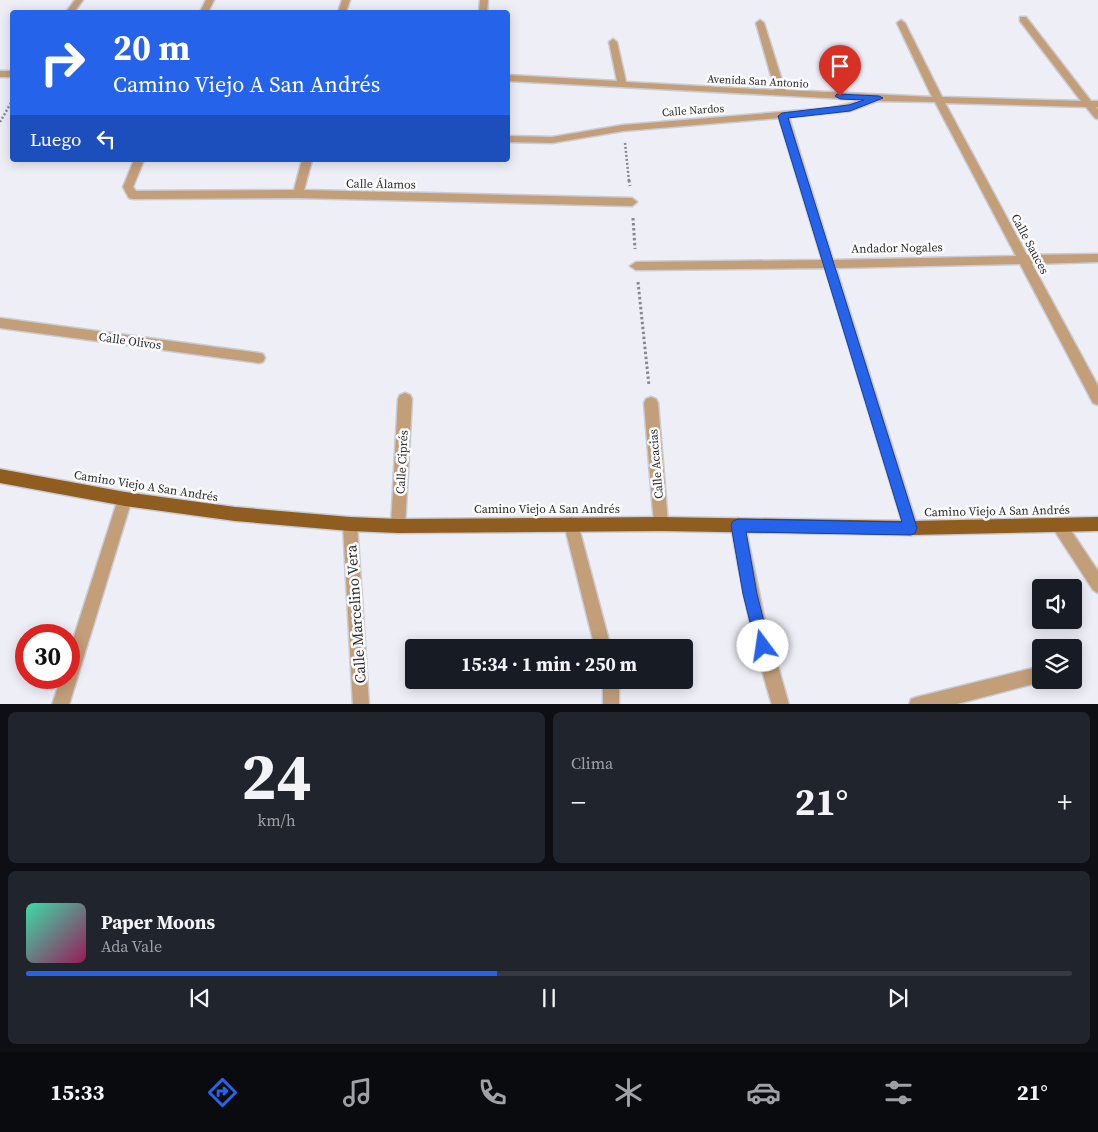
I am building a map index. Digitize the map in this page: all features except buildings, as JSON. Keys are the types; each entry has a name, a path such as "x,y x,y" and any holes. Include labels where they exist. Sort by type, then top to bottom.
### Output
{"main road":[{"name":"Camino Viejo A San Andrés","path":"0,476 125,500 236,514 350,524 398,526 661,524 911,528 1098,524"}],"street":[{"path":"1023,19 1094,104 1098,116"},
{"path":"760,23 781,93"},
{"name":"Calle Sauces","path":"901,23 939,101 1098,399"},
{"path":"614,42 622,84"},
{"name":"Avenida San Antonio","path":"510,78 939,101 1094,104"},
{"name":"Calle Nardos","path":"510,139 552,140 623,128 782,116 850,108 879,98"},
{"path":"782,116 911,528"},
{"name":"Calle Álamos","path":"138,162 128,187 130,192 140,195 298,194 632,202"},
{"path":"298,194 306,162"},
{"name":"Andador Nogales","path":"636,266 1098,258"},
{"name":"Calle Olivos","path":"0,323 259,358"},
{"name":"Calle Ciprés","path":"398,526 405,399"},
{"name":"Calle Acacias","path":"651,404 661,524"},
{"path":"80,642 125,500"},
{"name":"Calle Marcelino Vera","path":"350,524 361,704"},
{"path":"571,524 601,639"},
{"path":"738,525 750,594 767,664 781,704"},
{"path":"1059,525 1098,585"},
{"path":"917,704 1032,676"},
{"path":"60,704 65,689"},
{"path":"611,689 611,704"}],"path":[{"path":"0,122 10,104"}],"route":[{"path":"763,646 750,594 738,525 911,528 782,116 850,108 879,98 840,96"}]}
